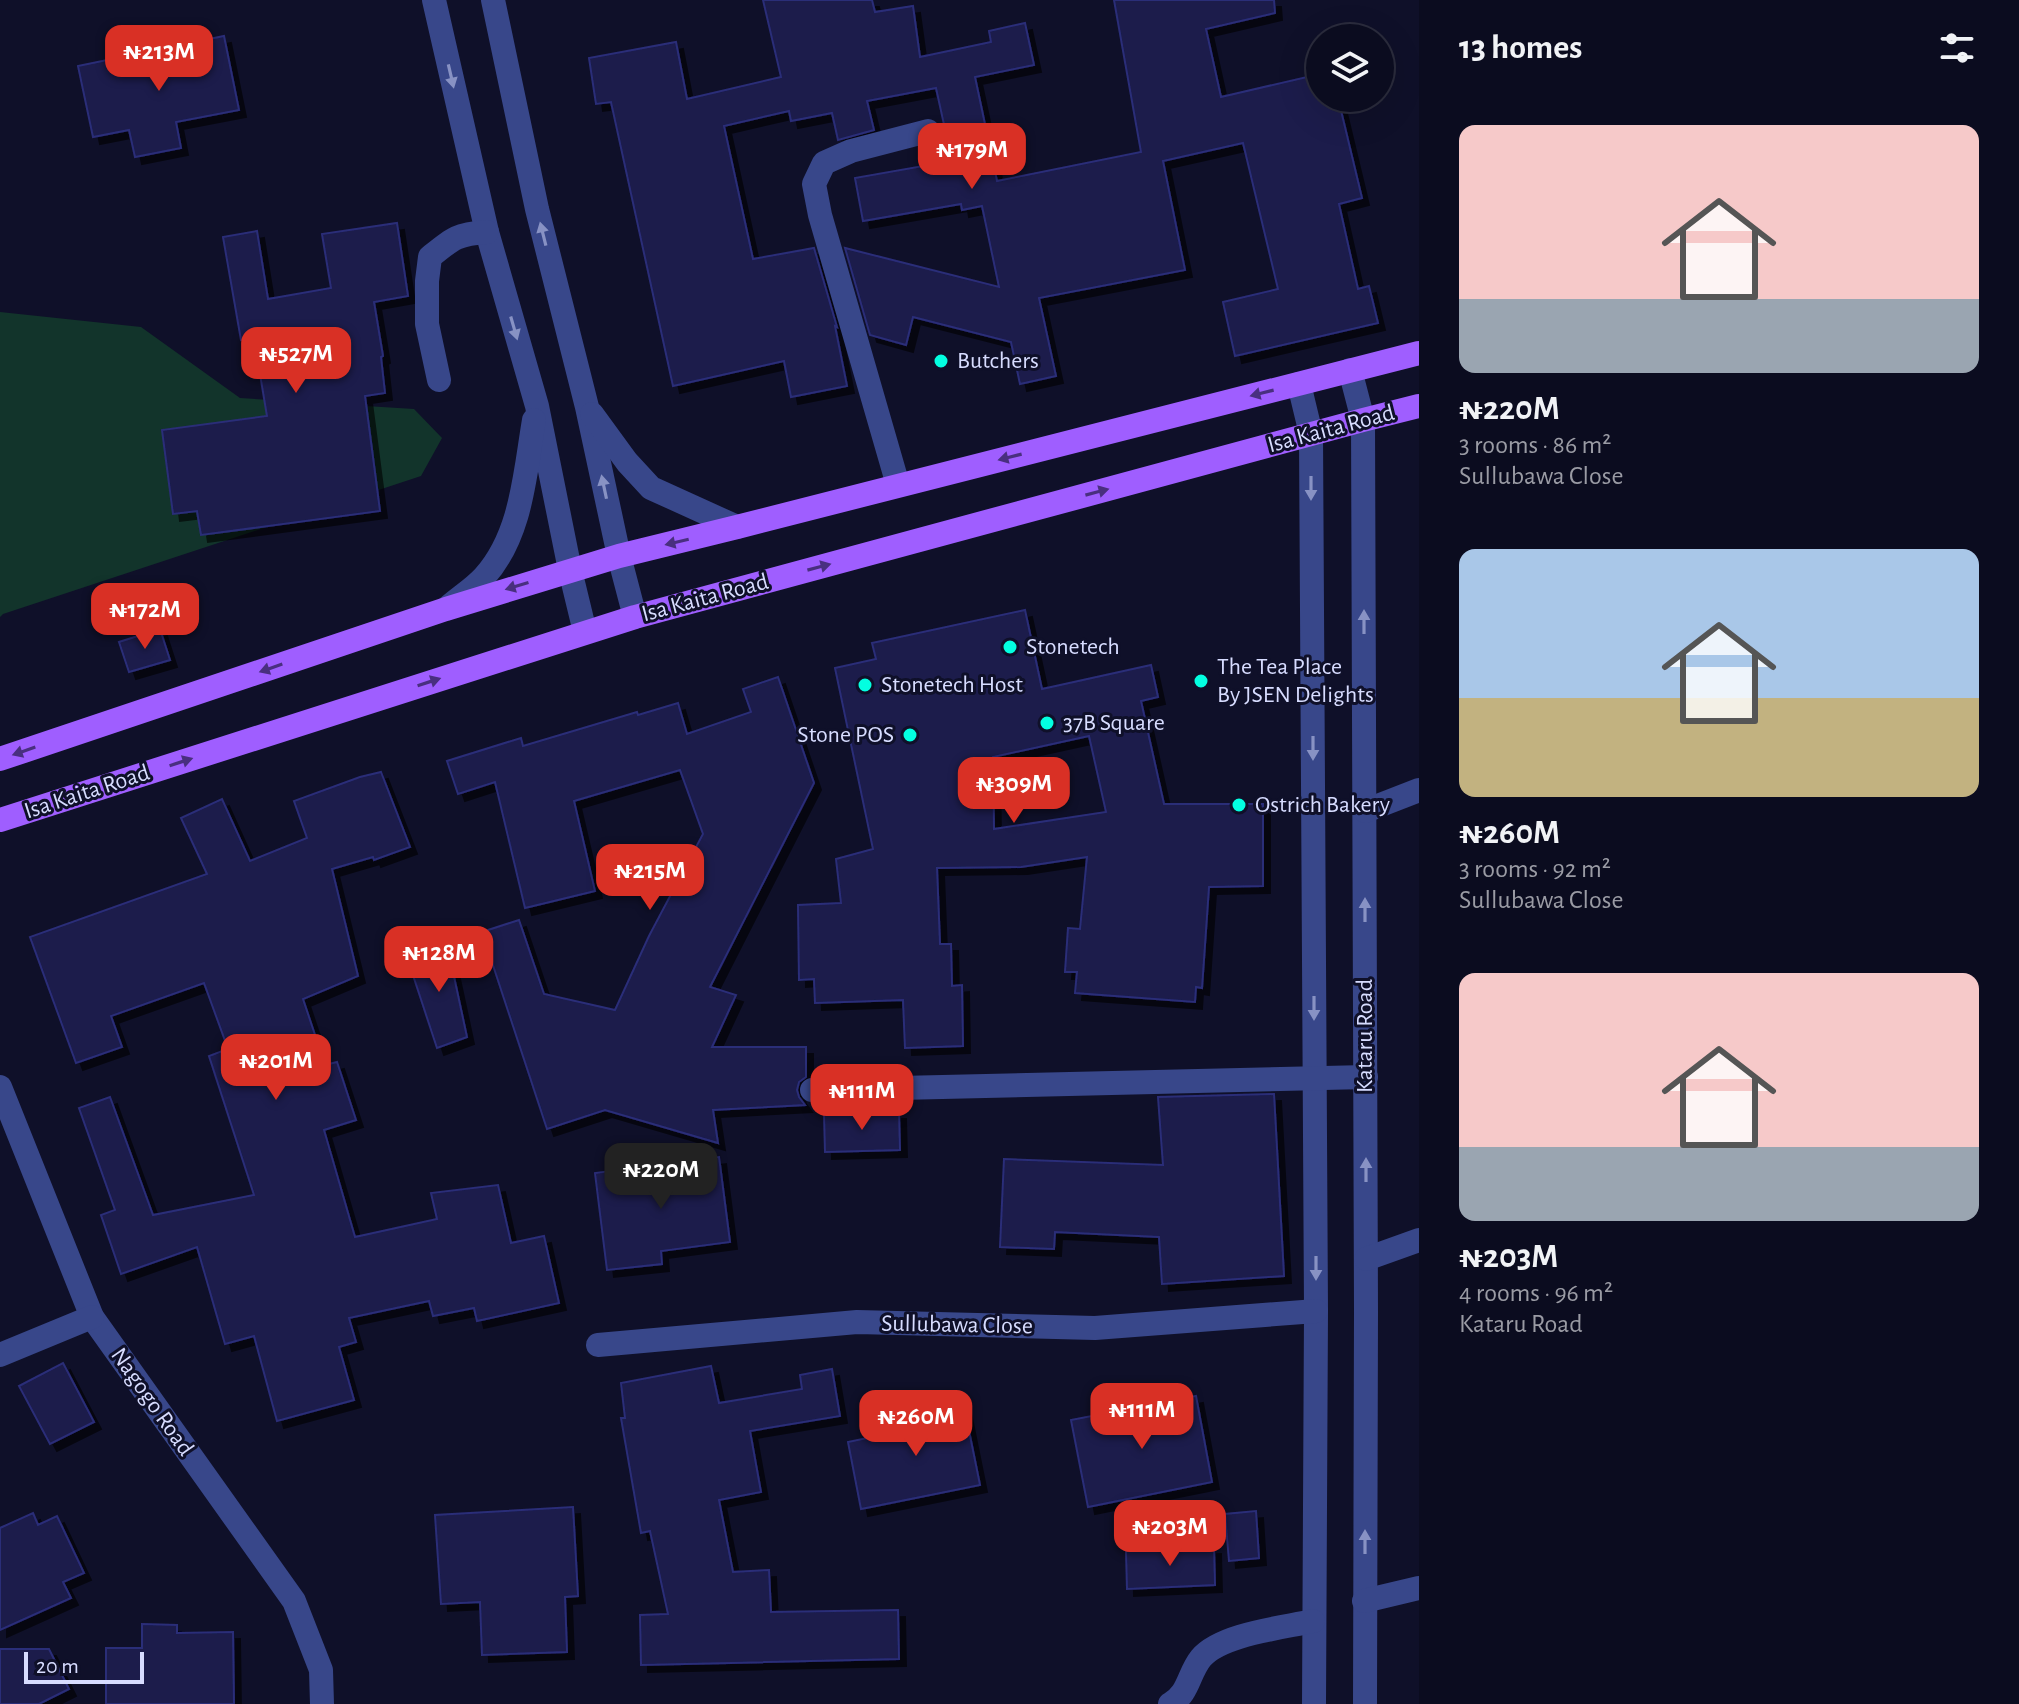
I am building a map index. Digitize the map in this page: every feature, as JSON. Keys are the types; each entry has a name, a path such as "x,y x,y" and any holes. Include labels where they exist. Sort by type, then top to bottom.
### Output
{"main road":[{"path":"0,759 570,570 1419,353"},
{"name":"Isa Kaita Road","path":"0,820 635,617 1419,406"}],"street":[{"path":"434,0 487,232 537,406 585,632"},
{"path":"493,0 537,209 635,617"},
{"path":"898,485 820,215 814,184 824,163 851,151 928,131"},
{"path":"439,380 427,324 430,257 449,241 464,234 487,232"},
{"name":"Kataru Road","path":"1350,370 1363,420 1365,1704"},
{"name":"Kataru Road","path":"1299,384 1311,434 1316,1311 1314,1704"},
{"path":"446,609 484,576 506,543 520,502 537,406"},
{"path":"587,407 627,462 651,488 737,527"},
{"path":"1365,811 1419,790"},
{"path":"812,1090 1366,1077"},
{"name":"Nagogo Road","path":"0,1087 92,1317 294,1601 321,1670 322,1704"},
{"path":"1366,1259 1419,1240"},
{"name":"Sullubawa Close","path":"598,1345 857,1322 1095,1328 1316,1311"},
{"path":"0,1355 92,1317"},
{"path":"1364,1601 1419,1588"},
{"path":"1170,1704 1179,1699 1201,1658 1224,1641 1313,1621"}],"green space":[{"path":"0,312 141,327 240,398 414,409 442,438 421,476 0,617"}],"building":[{"path":"763,0 872,0 875,12 913,6 920,57 991,42 989,31 1025,23 1034,65 975,77 997,181 1141,152 1114,0 1274,0 1275,13 1206,29 1221,97 1306,77 1306,112 1341,112 1362,198 1339,204 1358,289 1369,286 1378,323 1235,356 1223,302 1278,289 1243,143 1163,161 1185,270 1039,298 1056,376 1020,384 1011,342 913,317 906,345 870,335 845,248 999,287 982,206 962,210 961,204 863,221 855,178 952,161 936,88 867,101 874,130 838,140 832,113 791,121 789,111 724,126 753,259 814,248 837,327 847,386 791,397 784,361 673,386 611,102 596,104 589,58 676,42 687,99 781,77"},
{"path":"224,36 239,110 176,122 181,148 135,157 129,130 93,137 78,66"},
{"path":"397,223 408,296 374,302 383,356 385,393 365,396 380,511 201,535 197,511 173,514 162,430 267,416 254,338 241,340 223,237 257,231 268,299 331,288 322,234"},
{"path":"1025,610 1042,689 1151,665 1158,697 1141,701 1164,804 1263,804 1263,886 1209,887 1202,988 1196,987 1195,1002 1075,993 1077,972 1065,972 1068,928 1080,929 1087,857 1021,867 937,868 940,944 951,944 952,986 962,985 963,1046 905,1048 903,1000 815,1003 814,979 799,980 798,905 841,903 836,859 873,849 835,668 876,659 872,643","holes":["1089,736 1106,812 994,829 993,757"]},
{"path":"160,629 170,660 129,672 119,642"},
{"path":"778,677 814,783 710,987 736,995 712,1047 806,1047 806,1077 799,1082 797,1090 805,1105 713,1110 718,1143 605,1110 547,1129 482,932 519,920 544,994 615,1010 649,936 703,834 680,770 574,801 595,891 525,908 495,782 458,794 447,761 521,738 523,746 678,703 687,734 751,712 743,689"},
{"path":"381,772 410,847 374,860 373,857 332,869 358,976 303,999 325,1065 337,1062 356,1120 324,1130 355,1237 437,1219 431,1193 498,1185 511,1243 544,1236 559,1303 477,1321 474,1308 433,1316 429,1301 349,1318 356,1342 339,1347 354,1400 277,1421 254,1336 225,1344 197,1247 121,1274 101,1215 115,1210 79,1108 110,1097 153,1215 254,1195 209,1056 228,1049 204,983 111,1016 122,1047 76,1063 30,937 207,874 181,818 222,799 250,861 307,838 294,801"},
{"path":"447,944 467,1037 437,1048 407,957"},
{"path":"1274,1094 1284,1276 1162,1284 1159,1237 1055,1232 1054,1249 1000,1247 1004,1159 1163,1165 1158,1097"},
{"path":"899,1112 900,1150 825,1152 824,1113"},
{"path":"719,1157 730,1242 661,1251 662,1264 607,1270 595,1173"},
{"path":"63,1363 94,1422 50,1444 19,1386"},
{"path":"711,1366 719,1403 802,1389 800,1375 832,1369 840,1416 750,1431 761,1492 719,1500 733,1572 769,1570 771,1612 898,1610 899,1659 641,1665 640,1615 668,1614 650,1531 641,1533 621,1418 625,1418 621,1383"},
{"path":"1196,1396 1212,1482 1088,1507 1071,1420"},
{"path":"963,1401 980,1485 861,1509 848,1442 906,1430 903,1413"},
{"path":"573,1507 578,1596 565,1597 567,1652 482,1655 480,1602 441,1604 435,1515"},
{"path":"1256,1511 1259,1558 1229,1561 1225,1514"},
{"path":"33,1513 38,1525 57,1516 84,1573 63,1582 71,1598 0,1630 0,1528"},
{"path":"1214,1547 1215,1585 1127,1589 1126,1551"},
{"path":"142,1624 177,1625 177,1633 233,1632 234,1704 106,1704 106,1648 142,1648"},
{"path":"0,1649 49,1649 69,1689 39,1704 0,1704"}],"place":[{"name":"Butchers","path":"941,361"},
{"name":"Stonetech","path":"1010,647"},
{"name":"The Tea Place By JSEN Delights","path":"1201,681"},
{"name":"Stonetech Host","path":"865,685"},
{"name":"37B Square","path":"1047,723"},
{"name":"Stone POS","path":"910,735"},
{"name":"Ostrich Bakery","path":"1239,805"}]}
